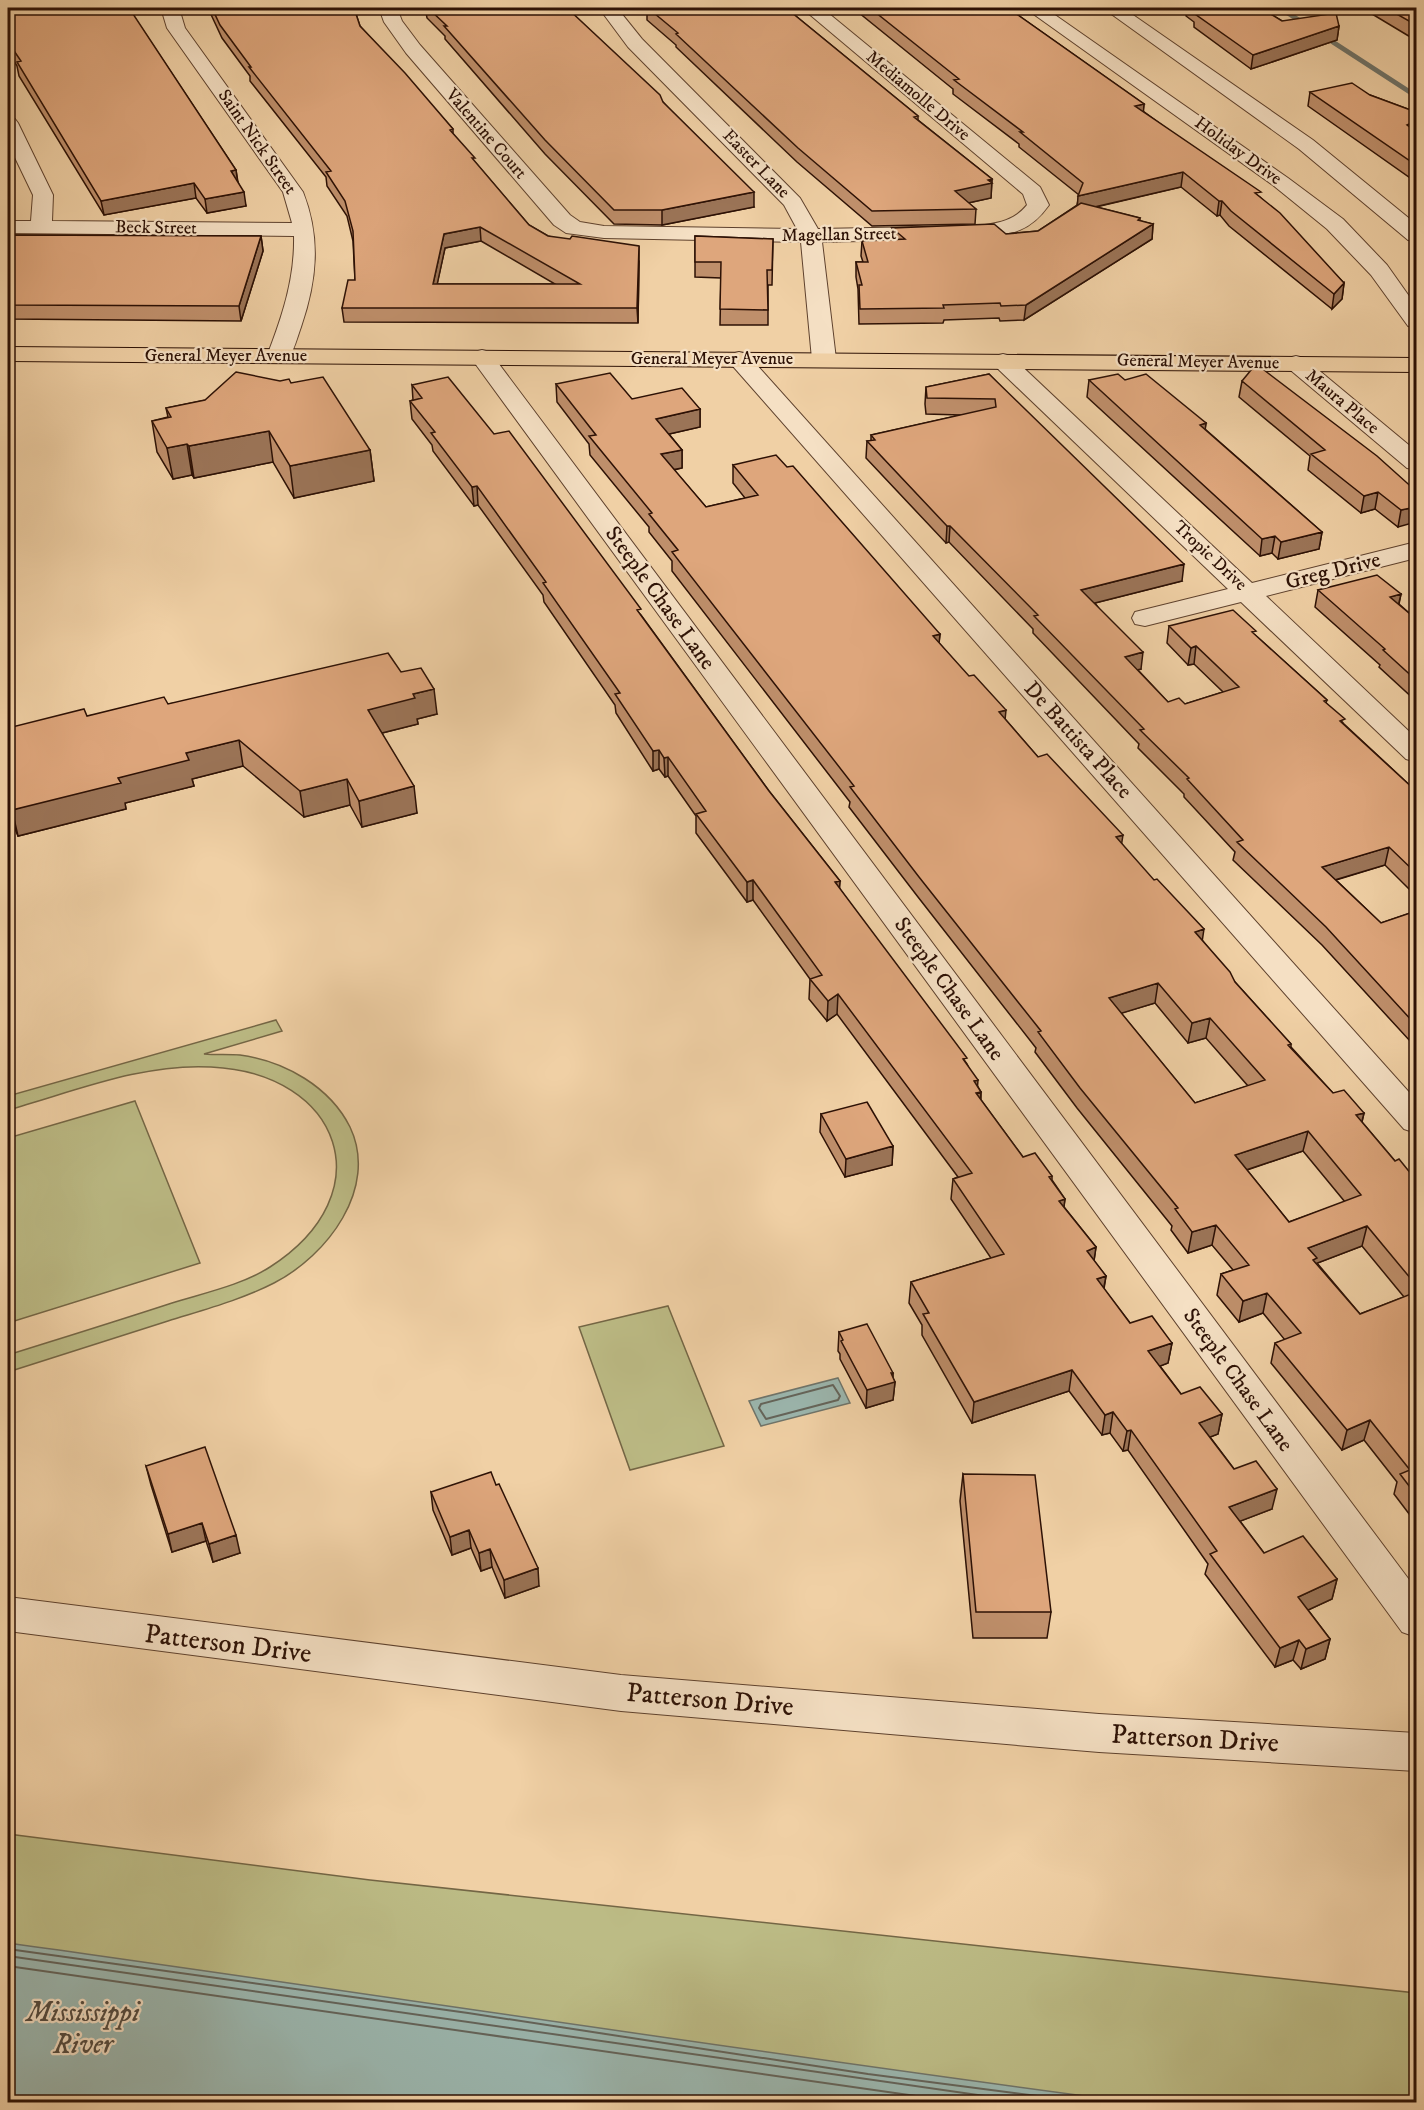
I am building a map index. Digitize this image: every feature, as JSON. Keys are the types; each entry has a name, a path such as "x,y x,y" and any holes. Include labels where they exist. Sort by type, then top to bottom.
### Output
{"main road":[{"name":"General Meyer Avenue","path":"8,354 1416,365"}],"street":[{"name":"Saint Nick Street","path":"170,8 176,28 293,192 302,211 306,257 299,304 279,356"},
{"name":"Valentine Court","path":"388,8 393,22 413,49 546,203 574,228 604,232"},
{"name":"Easter Lane","path":"608,8 635,43 741,147 793,202 811,236 824,359"},
{"name":"Mediamolle Drive","path":"811,8 1024,184"},
{"name":"Holiday Drive","path":"1035,8 1281,182 1350,239 1379,270 1416,321"},
{"name":"Holiday Drive","path":"1112,8 1132,16 1387,207 1416,235"},
{"path":"8,123 43,195 41,226"},
{"path":"1231,146 1288,133"},
{"name":"Magellan Street","path":"604,232 811,236 979,232 1003,229 1025,221 1036,211 1036,199 1024,184"},
{"name":"Beck Street","path":"8,227 305,230"},
{"name":"Steeple Chase Lane","path":"482,357 1416,1620"},
{"name":"De Battista Place","path":"739,359 1416,1121"},
{"name":"Tropic Drive","path":"1003,361 1416,753"},
{"name":"Maura Place","path":"1296,363 1416,463"},
{"name":"Greg Drive","path":"1145,618 1416,550"},
{"name":"Patterson Drive","path":"8,1614 621,1693 1099,1733 1416,1752"}],"shaded area":[{"path":"276,1020 282,1031 204,1054 240,1055 273,1063 304,1078 318,1088 341,1113 350,1127 357,1150 358,1173 353,1196 343,1218 329,1238 294,1271 248,1295 8,1372 8,1355 222,1288 270,1267 306,1237 328,1205 336,1173 332,1141 317,1113 291,1090 256,1074 211,1067 159,1070 108,1080 8,1110 8,1096"},
{"path":"135,1101 200,1263 8,1323 8,1138"},
{"path":"668,1306 724,1446 630,1470 579,1327"},
{"path":"8,1834 370,1880 1416,1993 1416,2102 916,2102 8,1983"}],"water":[{"path":"838,1378 850,1403 761,1426 749,1401"},
{"name":"Mississippi River","path":"8,1943 849,2064 1130,2102 8,2102"}],"building":[{"path":"8,8 132,8 133,14 236,170 231,171 244,192 205,199 194,183 101,201 17,62 21,61 8,42"},
{"path":"212,8 354,8 360,26 405,73 453,129 450,130 529,225 548,236 570,239 572,236 639,246 637,308 342,308 348,280 355,280 353,231 345,201 326,172 331,171 249,67 251,67 220,25","holes":["480,227 580,284 433,284 444,234"]},
{"path":"428,8 567,8 660,95 663,102 754,192 662,210 614,210 545,140 444,26 447,26"},
{"path":"648,8 786,8 918,116 914,117 992,179 988,180 992,183 955,191 976,209 872,211 798,148 676,34 678,33"},
{"path":"870,8 1008,8 1144,104 1135,106 1261,192 1255,193 1280,213 1344,283 1334,294 1231,211 1222,201 1183,172 1078,196 1083,183 1020,132 1023,132 954,80 959,79"},
{"path":"1195,8 1261,8 1282,21 1336,13 1339,26 1253,55 1195,14 1203,12"},
{"path":"1386,8 1416,8 1416,25"},
{"path":"1352,83 1370,95 1416,112 1416,121 1407,125 1416,132 1416,165 1310,92"},
{"path":"1081,203 1140,218 1138,220 1153,224 1026,305 1001,306 1000,303 943,305 944,308 860,309 859,285 862,285 856,262 868,262 862,241 905,239 892,228 994,224 1006,234 1038,231"},
{"path":"8,235 261,236 239,306 8,305"},
{"path":"695,236 773,239 772,270 767,270 768,310 720,309 721,262 695,262"},
{"path":"1256,364 1377,456 1416,491 1416,507 1401,510 1378,492 1364,496 1311,454 1325,450 1242,381"},
{"path":"236,372 280,381 289,379 291,383 323,377 370,450 290,466 269,431 167,448 152,421 171,417 166,408 205,400"},
{"path":"610,373 632,399 682,388 700,409 656,419 682,450 661,454 706,507 758,495 733,465 776,455 787,467 793,466 940,634 933,636 969,676 974,675 1006,710 999,712 1038,757 1047,754 1123,835 1116,837 1154,880 1157,879 1204,929 1195,932 1230,972 1235,982 1291,1044 1288,1045 1333,1093 1344,1090 1364,1113 1356,1115 1395,1161 1399,1159 1416,1180 1416,1285 1367,1226 1308,1248 1317,1258 1313,1260 1360,1314 1416,1292 1416,1495 1400,1474 1410,1470 1370,1420 1347,1430 1275,1343 1301,1333 1267,1293 1243,1301 1221,1274 1249,1265 1216,1225 1192,1232 1175,1209 1178,1208 1080,1088 1038,1032 1041,1031 919,877 850,787 854,786 672,552 678,550 649,514 652,513 589,436 596,435 556,384","holes":["1158,983 1192,1023 1210,1018 1265,1080 1195,1103 1109,998","1308,1131 1361,1195 1289,1222 1235,1155"]},
{"path":"989,374 1184,564 1081,590 1143,652 1125,657 1168,702 1179,698 1185,704 1239,687 1196,646 1191,648 1169,626 1233,610 1256,631 1252,632 1345,719 1340,721 1416,791 1416,873 1389,847 1322,867 1381,923 1416,911 1416,1022 1414,1023 1326,927 1237,842 1243,840 1187,779 1189,778 1140,730 1144,729 1034,616 1038,615 950,526 947,526 867,441 875,440 871,435 996,407 995,399 927,398 926,387"},
{"path":"1118,374 1125,380 1146,374 1206,423 1200,425 1322,532 1281,542 1275,536 1262,539 1089,380"},
{"path":"448,377 494,434 509,431 641,609 637,610 769,791 840,881 835,882 967,1058 963,1059 978,1080 974,1081 981,1092 976,1093 1023,1157 1035,1153 1052,1176 1049,1177 1065,1199 1059,1201 1096,1247 1087,1251 1106,1276 1097,1279 1130,1323 1152,1316 1172,1343 1148,1351 1181,1394 1200,1387 1222,1414 1199,1423 1234,1469 1256,1461 1277,1489 1229,1507 1264,1553 1303,1536 1337,1579 1298,1597 1330,1639 1306,1649 1299,1640 1280,1648 1210,1554 1217,1551 1131,1430 1127,1431 1113,1412 1105,1415 1072,1370 974,1402 923,1314 929,1313 911,1282 1004,1254 953,1179 972,1173 838,994 828,1001 810,979 822,975 753,880 747,882 696,814 706,811 668,757 664,758 659,750 653,751 615,694 620,693 543,583 546,582 477,486 472,487 431,433 435,432 410,401 422,398 412,385"},
{"path":"1377,575 1401,594 1390,597 1416,619 1416,680 1383,650 1385,649 1318,590"},
{"path":"388,653 401,672 421,668 434,689 413,694 415,698 368,710 414,786 359,801 347,779 300,791 239,740 186,753 189,760 118,778 121,783 12,810 8,803 8,728 84,709 87,716 164,697 168,704"},
{"path":"867,1102 893,1146 846,1159 821,1114"},
{"path":"867,1324 893,1373 891,1373 895,1382 867,1390 841,1341 843,1340 839,1332"},
{"path":"205,1447 236,1535 209,1544 202,1523 168,1534 146,1466"},
{"path":"491,1472 496,1485 499,1484 538,1568 504,1580 490,1549 479,1553 469,1530 450,1537 431,1492"},
{"path":"963,1474 1035,1475 1051,1612 976,1612"}],"waterway":[{"path":"1280,8 1308,26"},
{"path":"1322,35 1416,96"}]}
